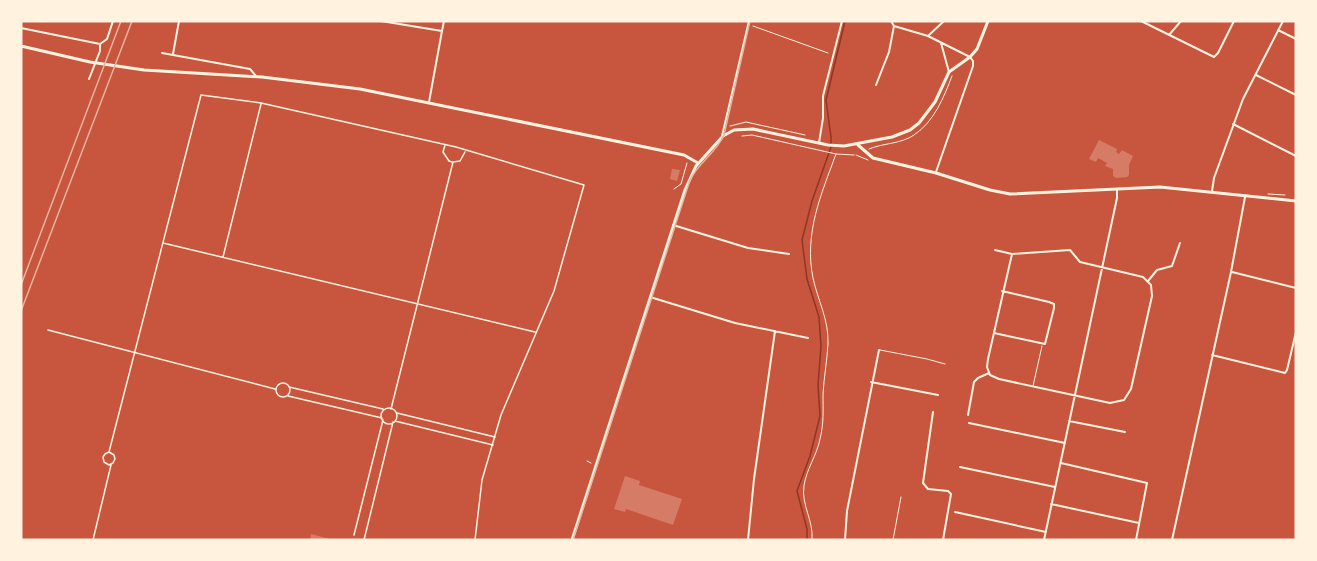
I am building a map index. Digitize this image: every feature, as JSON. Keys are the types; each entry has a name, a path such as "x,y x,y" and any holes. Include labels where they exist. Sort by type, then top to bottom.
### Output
{"main road":[{"path":"572,540 673,225 690,176 698,163 721,139 734,130 750,129 835,146 858,145 899,135 913,128 935,102 949,72 970,57 980,44 988,21"},
{"path":"21,46 121,67 341,86 684,155 698,163"},
{"path":"858,145 872,157 1010,194 1160,187 1296,201"}],"street":[{"path":"21,28 100,44 107,39 113,21"},
{"path":"172,55 179,21"},
{"path":"381,21 442,31"},
{"path":"429,102 444,21"},
{"path":"819,143 823,118 823,96 842,21"},
{"path":"876,85 889,52 894,26 891,21"},
{"path":"928,36 944,21"},
{"path":"1141,21 1214,57 1234,21"},
{"path":"1169,35 1181,21"},
{"path":"1212,191 1214,178 1233,124 1283,21"},
{"path":"721,139 748,23"},
{"path":"894,26 928,36 970,57 973,61 936,173"},
{"path":"1278,30 1296,39"},
{"path":"941,43 949,72"},
{"path":"89,79 100,51 100,44"},
{"path":"162,53 248,69 254,72 256,77"},
{"path":"1256,75 1296,95"},
{"path":"111,465 106,464 103,460 104,455 109,452 201,95 261,103 465,150 584,185 554,291 501,415 482,480 475,540"},
{"path":"223,257 261,103"},
{"path":"1233,124 1296,156"},
{"path":"445,145 443,152 448,161 460,161 465,150"},
{"path":"391,409 453,162"},
{"path":"1044,540 1103,267 1117,189"},
{"path":"1172,540 1231,272 1245,195"},
{"path":"673,225 748,248 789,254"},
{"path":"162,242 536,332"},
{"path":"1148,280 1158,269 1171,267 1180,243"},
{"path":"995,250 1012,254 1068,249 1072,250 1079,261 1138,275 1148,280 1152,288 1152,296 1128,396 1123,401 1115,403 1075,396 999,380 989,374 987,364 1012,254"},
{"path":"1231,272 1296,288"},
{"path":"994,333 1042,344 1047,340 1054,304 1002,291"},
{"path":"650,297 715,318 808,338"},
{"path":"48,330 275,389 279,397 288,396 494,445"},
{"path":"748,540 754,479 775,331"},
{"path":"1212,355 1285,373 1296,332"},
{"path":"844,540 847,511 879,350"},
{"path":"968,415 974,382 989,374"},
{"path":"871,382 938,395"},
{"path":"275,389 283,383 289,387 383,410 391,409 397,413 496,437"},
{"path":"288,396 289,387"},
{"path":"354,535 383,410"},
{"path":"933,412 923,483 928,489 948,491 951,494 943,540"},
{"path":"364,540 397,413"},
{"path":"1070,421 1125,432"},
{"path":"969,423 1065,443"},
{"path":"83,540 91,540 111,465 114,462 115,457 109,452"},
{"path":"1060,463 1147,483 1136,540"},
{"path":"960,467 1055,487"},
{"path":"1052,504 1139,523"},
{"path":"956,512 1046,532"}],"lane":[{"path":"1033,387 1042,344"},
{"path":"879,350 890,350 945,364"},
{"path":"893,540 901,497"}],"path":[{"path":"748,23 791,42 833,55"},
{"path":"734,124 746,122 807,136"},
{"path":"741,136 753,135 836,154 856,155"},
{"path":"812,540 812,525 804,501 803,489 816,457 824,424 823,394 828,344 826,316 815,287 809,254 816,210 836,154"},
{"path":"674,189 681,184 688,162"},
{"path":"587,461 596,464"}],"building":[{"path":"1099,140 1117,149 1116,152 1119,154 1122,150 1133,156 1127,177 1116,178 1113,176 1113,169 1105,166 1107,163 1098,158 1096,162 1089,159"},
{"path":"672,169 680,170 677,181 670,179"},
{"path":"625,476 640,481 639,485 682,499 673,525 626,509 625,512 614,509"},
{"path":"311,534 330,539 330,540 310,540"}],"waterway":[{"path":"807,540 807,529 797,491 810,456 820,416 818,385 821,346 819,317 807,279 802,240 812,201 831,147 826,100 845,21"}],"tram line":[{"path":"573,540 690,180 724,135 750,21"}],"railway":[{"path":"21,285 121,21"},
{"path":"21,311 132,21"}]}
